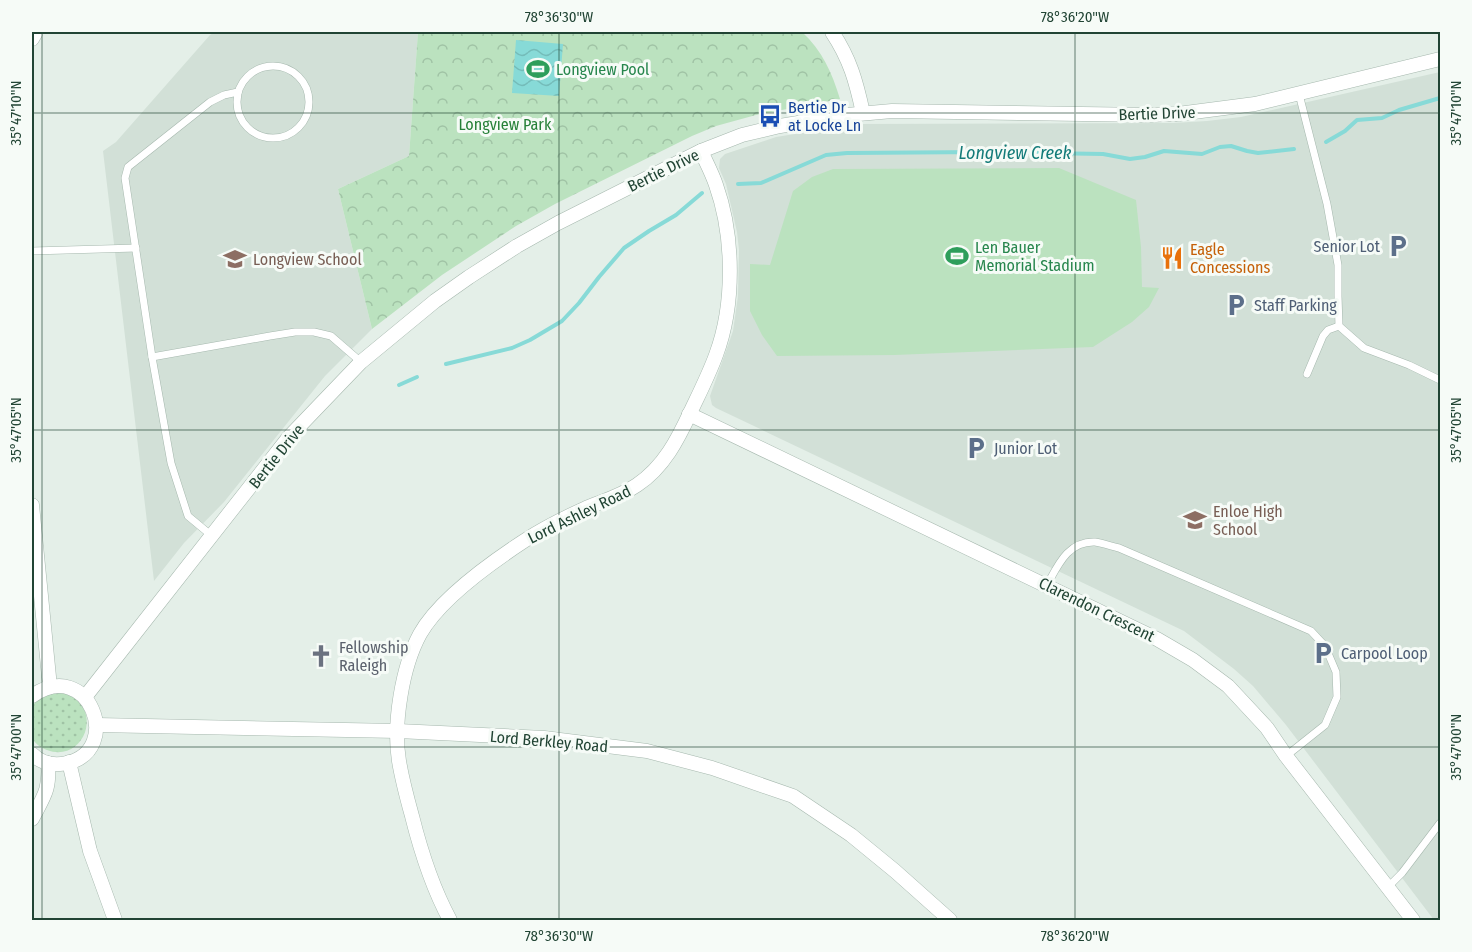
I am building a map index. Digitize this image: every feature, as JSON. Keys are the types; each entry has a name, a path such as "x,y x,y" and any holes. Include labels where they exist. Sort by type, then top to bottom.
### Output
{"street":[{"path":"32,39 36,32"},
{"path":"832,32 844,51 855,77 862,113"},
{"name":"Bertie Drive","path":"85,697 289,437 361,362 435,301 517,246 701,151 742,135 780,126 862,113 892,111 1158,115 1189,113 1299,94 1440,59"},
{"name":"Lord Ashley Road","path":"450,921 422,855 399,760 400,698 407,663 421,632 442,605 491,564 547,527 637,485 652,473 672,448 717,354 728,304 730,281 727,235 717,186 701,151"},
{"name":"Clarendon Crescent","path":"689,414 1047,585 1157,639 1193,660 1228,686 1267,728 1413,921"},
{"path":"32,505 50,687"},
{"path":"32,696 39,690 50,687 63,686 75,690 91,705 97,725 92,744 78,758 58,764 48,763 32,754"},
{"name":"Lord Berkley Road","path":"97,725 398,731 544,738 647,751 722,771 793,796 851,834 950,921"},
{"path":"69,762 90,851 115,921"},
{"path":"32,819 46,794 49,780 48,763"}],"lane":[{"path":"274,66 285,68 296,74 304,83 309,105 306,117 300,127 279,138 267,138 255,134 239,116 238,92 243,81 251,73 274,66"},
{"path":"212,536 188,516 171,464 125,178 128,167 210,102 224,94 238,92"},
{"path":"1299,94 1327,204 1338,265 1340,326 1364,348 1440,380"},
{"path":"32,251 136,248"},
{"path":"1307,375 1323,336 1328,330 1340,326"},
{"path":"152,357 295,332 314,332 331,336 361,362"},
{"path":"1047,585 1066,554 1077,546 1095,542 1119,548 1311,631 1325,646 1336,672 1337,697 1325,725 1286,756"},
{"path":"1388,887 1402,873 1440,823"}],"shaded area":[{"name":"Longview School","path":"215,32 418,32 409,156 338,189 372,329 325,376 224,502 184,543 154,581 103,151 116,142"},
{"name":"Enloe High School","path":"1440,72 1440,920 1434,920 1286,725 1253,686 1184,631 716,408 712,405 710,396 733,331 738,296 737,232 726,184 719,168 720,159 725,154 776,137 858,124 1207,121 1241,117"}],"green space":[{"name":"Longview Park","path":"418,32 802,32 825,62 840,99 756,115 716,126 692,136 555,204 516,226 442,275 372,329 338,189 409,156"},
{"name":"Len Bauer Memorial Stadium","path":"1059,168 1136,200 1142,287 1159,288 1149,307 1132,322 1093,347 895,355 777,356 762,335 750,311 750,264 770,265 793,191 812,177 833,169"},
{"path":"64,692 75,697 83,707 87,718 86,728 77,745 69,750 58,752 47,750 37,744 32,736 32,706 42,695"}],"water":[{"name":"Longview Pool","path":"516,40 563,44 559,96 512,93"}],"waterway":[{"name":"Longview Creek","path":"1326,142 1345,131 1357,120 1382,118 1399,110 1440,98"},
{"name":"Longview Creek","path":"738,184 761,183 826,155 847,153 1103,154 1130,159 1164,151 1202,154 1220,147 1231,146 1258,153 1294,149"},
{"path":"446,364 512,348 562,321 624,248 676,215 702,193"},
{"path":"399,385 417,377"}],"place":[{"name":"Longview Pool","path":"538,69"},
{"name":"Bertie Dr at Locke Ln","path":"770,116"},
{"name":"Senior Lot","path":"1398,246"},
{"name":"Len Bauer Memorial Stadium","path":"957,256"},
{"name":"Eagle Concessions","path":"1172,258"},
{"name":"Longview School","path":"235,259"},
{"name":"Staff Parking","path":"1236,305"},
{"name":"Junior Lot","path":"976,448"},
{"name":"Enloe High School","path":"1195,520"},
{"name":"Carpool Loop","path":"1323,653"},
{"name":"Fellowship Raleigh","path":"321,656"}]}
